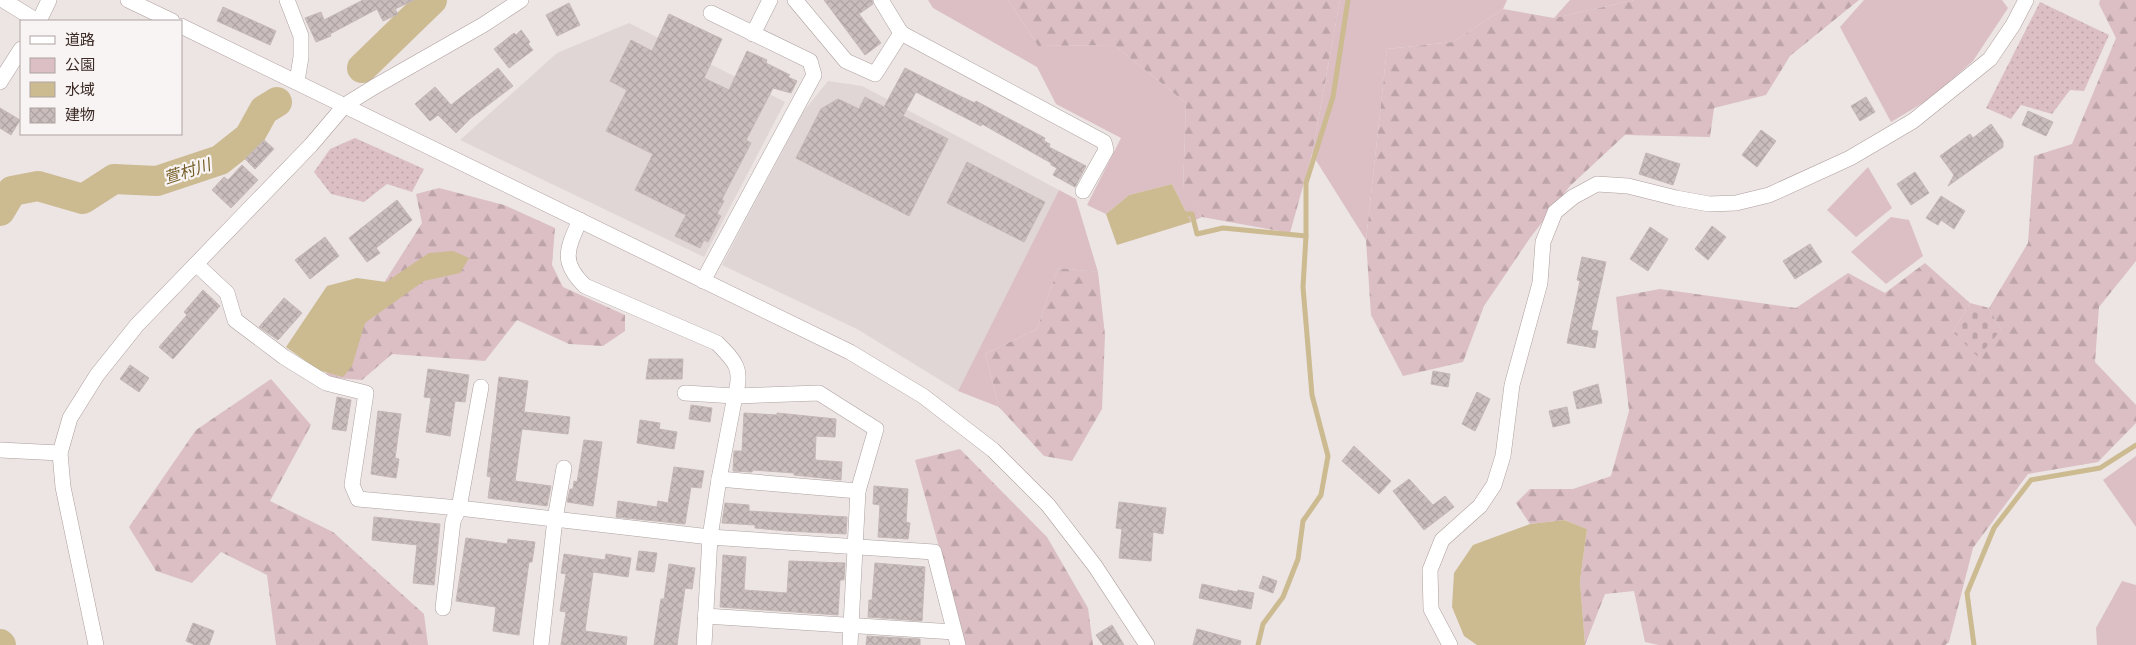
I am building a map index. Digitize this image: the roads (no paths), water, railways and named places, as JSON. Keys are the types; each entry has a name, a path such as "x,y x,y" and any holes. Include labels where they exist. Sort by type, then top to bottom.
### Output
{"street":[{"path":"3,0 36,20"},
{"path":"39,20 49,0"},
{"path":"128,0 170,20"},
{"path":"286,0 301,36 301,57 297,81"},
{"path":"96,645 63,487 60,453 70,418 96,375 137,325 311,145 345,105 484,25 521,0"},
{"path":"753,34 770,0"},
{"path":"795,0 846,60 875,74 901,33"},
{"path":"881,0 901,33 1104,142 1106,150 1082,191"},
{"path":"1450,645 1431,609 1430,570 1442,540 1480,506 1494,485 1503,456 1512,385 1540,283 1543,242 1555,212 1573,197 1598,184 1628,186 1710,204 1736,203 1769,196 1850,158 1913,121 1990,58 2013,25 2026,0"},
{"path":"703,281 814,75 810,61 711,13"},
{"path":"182,26 850,352 923,396 992,450 1048,505 1095,566 1147,645"},
{"path":"0,82 20,51"},
{"path":"580,220 570,241 567,256 573,275 585,286 717,343 733,359 740,380 718,479 710,537 704,645"},
{"path":"196,264 227,294 235,320 284,358 326,383 366,393 352,485 358,499 459,508 710,537 934,552 956,638 851,625 705,616"},
{"path":"443,608 453,521 459,508 481,387"},
{"path":"685,393 735,396 819,393 876,429 858,491 850,645"},
{"path":"0,450 60,453"},
{"path":"542,645 555,519 564,468"},
{"path":"718,479 858,491"}],"water":[{"path":"1172,184 1191,222 1117,245 1106,214 1129,195"},
{"path":"453,251 469,258 460,273 424,281 365,323 352,366 343,377 318,370 286,347 327,286 357,278 386,282 429,253"},
{"path":"1564,520 1587,529 1580,581 1585,645 1477,645 1464,636 1452,607 1454,573 1473,545 1530,524"}],"waterway":[{"name":"萱村川","path":"362,68 432,0"},
{"path":"1258,645 1263,624 1283,597 1298,559 1303,521 1321,495 1328,456 1312,395 1303,287 1306,236 1306,183 1333,97 1348,0"},
{"name":"萱村川","path":"0,211 12,191 38,186 83,199 114,179 157,181 220,160 249,137 264,110 277,102"},
{"path":"1181,214 1192,214 1197,234 1223,228 1306,236"},
{"path":"1974,645 1967,593 1994,528 2031,480 2100,468 2136,445"}]}
